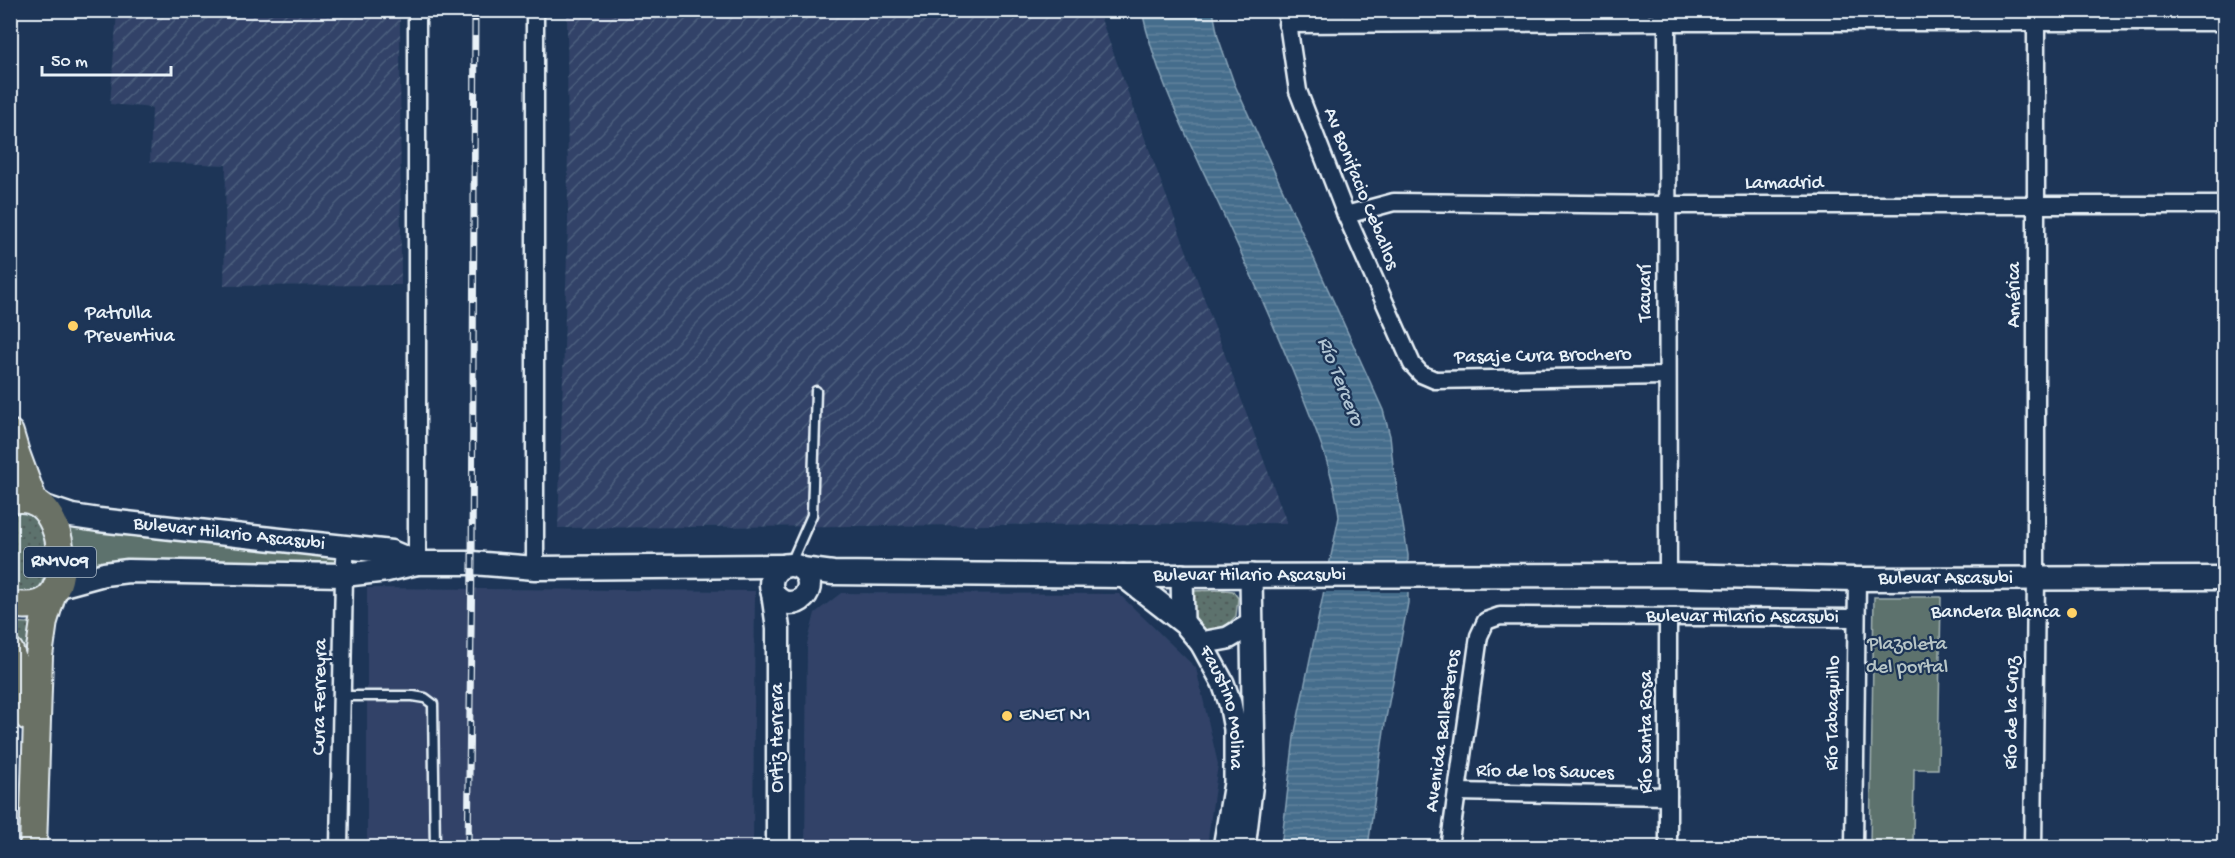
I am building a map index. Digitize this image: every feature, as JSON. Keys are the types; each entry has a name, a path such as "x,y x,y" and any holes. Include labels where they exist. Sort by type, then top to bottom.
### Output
{"main road":[{"name":"RN1V09","path":"10,433 29,502 51,518 58,537 60,568 41,638 34,771 33,848"},
{"name":"Bulevar Hilario Ascasubi","path":"29,502 72,516 391,552 417,563"},
{"name":"Bulevar Hilario Ascasubi","path":"54,591 104,574 128,571 344,574 387,570 417,563 472,562 535,568 750,568 789,580 833,573 1469,577 1668,575"},
{"name":"Bulevar Ascasubi","path":"1668,575 1857,579 2224,578"},
{"path":"1124,576 1184,622"},
{"name":"Ortiz Herrera","path":"778,848 778,628 789,580"},
{"name":"RN1V09","path":"10,604 33,606 41,603 54,591"},
{"name":"RN1V09","path":"10,651 27,708 34,771"}],"street":[{"path":"417,10 417,563"},
{"path":"535,10 535,568"},
{"name":"Tacuarí","path":"1667,16 1668,575"},
{"path":"1286,17 2036,16 2224,22"},
{"name":"América","path":"2036,16 2036,579"},
{"name":"Av Bonifacio Ceballos","path":"1286,17 1298,91 1346,215 1412,364 1421,374"},
{"name":"Lamadrid","path":"1346,215 1394,202 1668,205 2224,205"},
{"name":"Pasaje Cura Brochero","path":"1421,374 1435,380 1666,376"},
{"name":"Cura Ferreyra","path":"339,848 346,547"},
{"name":"Faustino Molina","path":"1182,575 1184,622 1201,643 1223,683 1235,729 1234,783 1224,848"},
{"name":"Faustino Molina","path":"1244,848 1255,756 1250,625 1251,575"},
{"name":"Río Tabaquillo","path":"1854,848 1857,579"},
{"name":"Río de la Cruz","path":"2033,848 2036,579"},
{"name":"Bulevar Hilario Ascasubi","path":"1486,621 1500,616 1856,618"},
{"name":"Río Santa Rosa","path":"1668,617 1668,848"},
{"name":"Avenida Ballesteros","path":"1449,848 1479,636 1486,621"},
{"path":"1201,643 1228,638 1250,625"},
{"name":"Río de los Sauces","path":"1457,792 1668,796"}],"lane":[{"path":"789,580 812,515 816,391"},
{"path":"342,696 413,696 425,698 433,704 435,848"}],"shaded area":[{"path":"117,11 400,11 401,285 224,286 226,165 150,162 152,108 110,104"},
{"path":"567,11 1098,11 1287,523 558,528 568,224"},
{"path":"367,588 755,591 753,847 367,847"},
{"name":"ENET N1","path":"841,593 1119,594 1196,668 1218,764 1207,847 805,847 807,644 815,613"}],"green space":[{"path":"21,511 31,516 39,524 44,534 47,559 42,583 37,592 11,595 10,512"},
{"path":"63,521 336,557 337,566 70,576"},
{"path":"1192,591 1233,591 1238,598 1236,616 1222,630 1205,631 1192,621"},
{"name":"Plazoleta del portal","path":"1874,597 1941,597 1938,769 1914,769 1913,847 1870,847"},
{"path":"32,621 29,645 31,696 11,622"}],"water":[{"name":"Río Tercero","path":"1142,11 1213,11 1218,37 1234,83 1383,410 1390,436 1408,555 1408,603 1385,723 1368,847 1281,847 1294,737 1339,517 1337,500 1324,451 1299,387 1162,79"}],"pier":[{"path":"1327,563 1411,564 1411,592 1321,592"}],"railway":[{"path":"468,848 475,10"}],"place":[{"name":"Patrulla Preventiva","path":"73,326"},
{"name":"Bandera Blanca","path":"2072,613"},
{"name":"ENET N1","path":"1007,716"}]}
